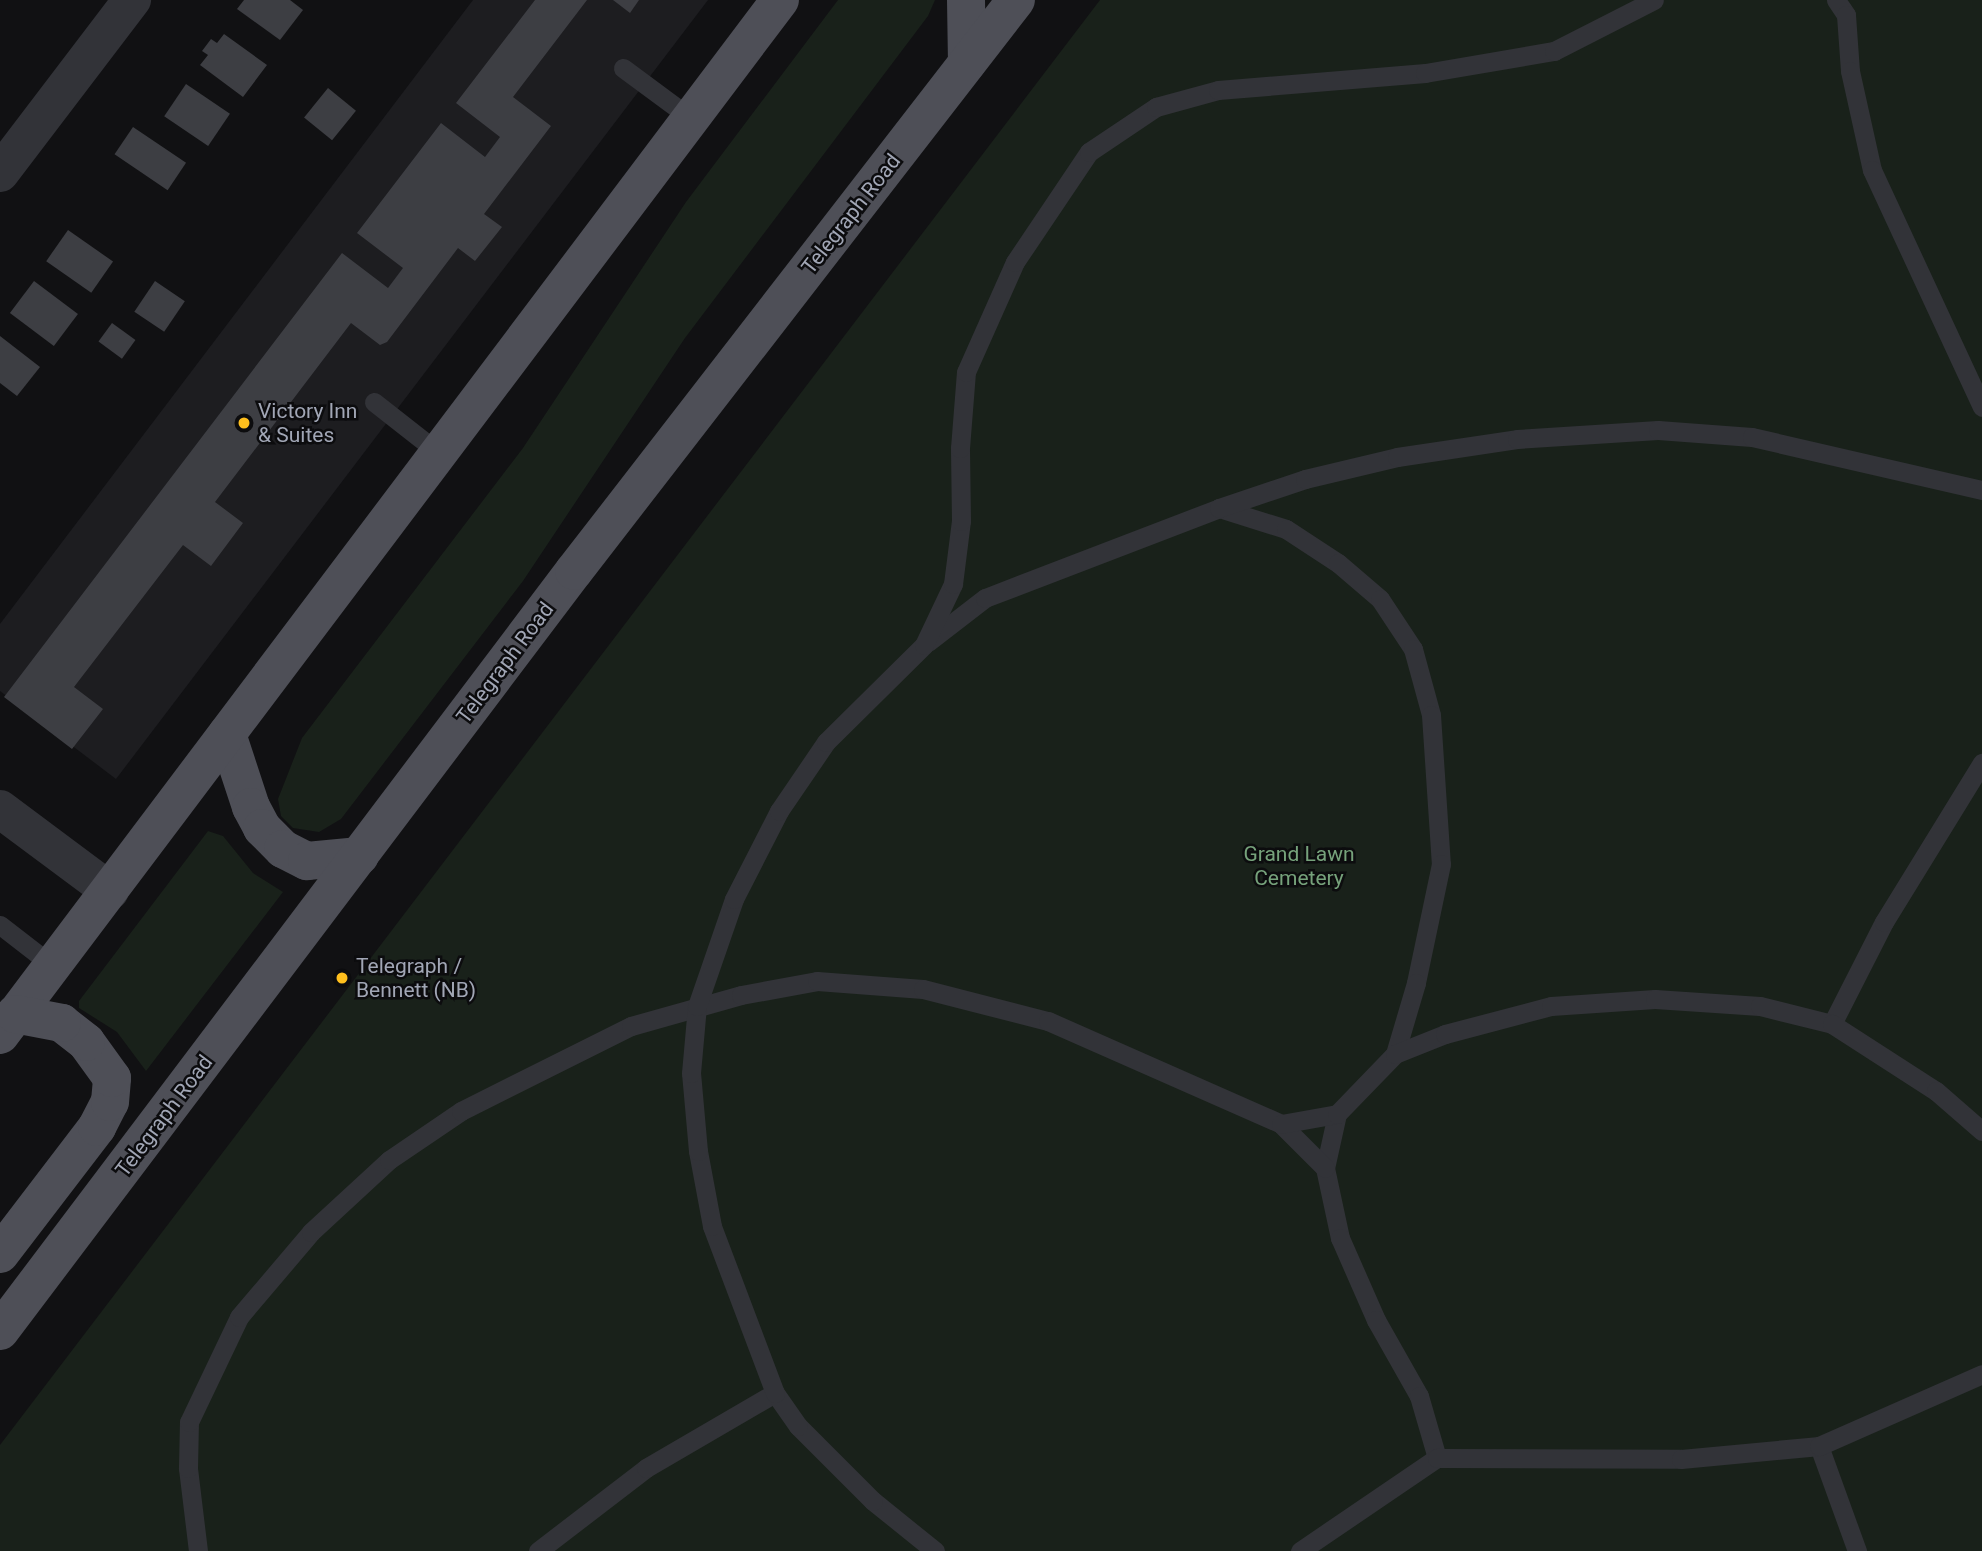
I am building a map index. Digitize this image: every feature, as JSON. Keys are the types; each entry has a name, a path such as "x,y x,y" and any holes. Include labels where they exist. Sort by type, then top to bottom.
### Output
{"main road":[{"path":"8,1025 780,0"},
{"path":"966,0 967,63"},
{"name":"Telegraph Road","path":"0,1331 1016,0"},
{"path":"227,734 257,817 283,849 307,861 360,856"},
{"path":"0,1254 97,1127 110,1102 112,1078 86,1042 62,1023 8,1025"}],"street":[{"path":"0,173 132,0"},
{"path":"0,809 110,891"}],"lane":[{"path":"924,645 953,584 961,522 960,448 966,372 1015,262 1089,152 1156,107 1217,90 1425,73 1554,51 1654,0"},
{"path":"1844,5 1850,71 1872,170 1982,407"},
{"path":"623,68 692,119"},
{"path":"374,402 439,453"},
{"path":"935,1551 873,1501 798,1426 775,1393 712,1226 698,1151 691,1073 697,1006 734,899 779,811 826,742 924,645 985,598 1219,508 1305,479 1397,457 1517,439 1658,429 1752,436 1982,490"},
{"path":"1219,508 1286,529 1338,563 1380,599 1413,649 1431,715 1441,864 1416,983 1395,1054"},
{"path":"1832,1024 1884,922 1982,763"},
{"path":"0,925 52,966"},
{"path":"198,1551 188,1468 189,1422 239,1317 311,1232 389,1160 461,1111 631,1027 697,1006 817,981 923,989 1048,1021 1282,1124 1325,1168"},
{"path":"1437,1458 1419,1396 1376,1320 1340,1238 1325,1168 1337,1114 1395,1054 1446,1034 1551,1006 1655,999 1760,1006 1832,1024 1936,1091 1982,1131"},
{"path":"1282,1124 1337,1114"},
{"path":"1300,1551 1437,1458 1681,1459 1819,1446 1982,1374"},
{"path":"538,1551 646,1468 775,1393"},
{"path":"1819,1446 1854,1550"}],"shaded area":[{"path":"473,0 708,0 116,779 0,691 0,624"}],"green space":[{"path":"838,0 935,0 928,16 685,338 523,581 341,819 319,832 293,828 281,816 278,799 302,738 523,448 686,202"},
{"name":"Grand Lawn Cemetery","path":"1100,0 1982,0 1982,1551 0,1551 0,1445"},
{"path":"208,831 223,836 253,873 283,892 146,1071 117,1032 79,1008 79,1001"}],"building":[{"path":"244,0 290,0 303,10 280,40 237,9"},
{"name":"Victory Inn & Suites","path":"535,0 587,0 513,97 551,126 484,214 502,227 475,261 458,248 387,342 380,345 351,323 215,502 243,523 211,566 183,545 74,687 103,709 72,749 4,697 342,253 388,288 403,268 357,233 441,123 485,157 500,137 456,103"},
{"path":"613,0 639,0 630,13"},
{"path":"224,34 267,65 243,97 200,65 208,55 202,51 211,39 217,43"},
{"path":"186,84 230,114 208,146 164,116"},
{"path":"328,88 356,111 332,140 304,118"},
{"path":"133,127 186,163 168,190 115,154"},
{"path":"68,230 113,262 91,293 46,261"},
{"path":"34,281 78,314 54,346 10,313"},
{"path":"155,281 185,301 164,332 134,312"},
{"path":"112,323 135,340 122,359 98,342"},
{"path":"0,336 40,367 17,396 0,383"}],"place":[{"name":"Victory Inn & Suites","path":"244,423"},
{"name":"Telegraph / Bennett (NB)","path":"342,978"}]}
